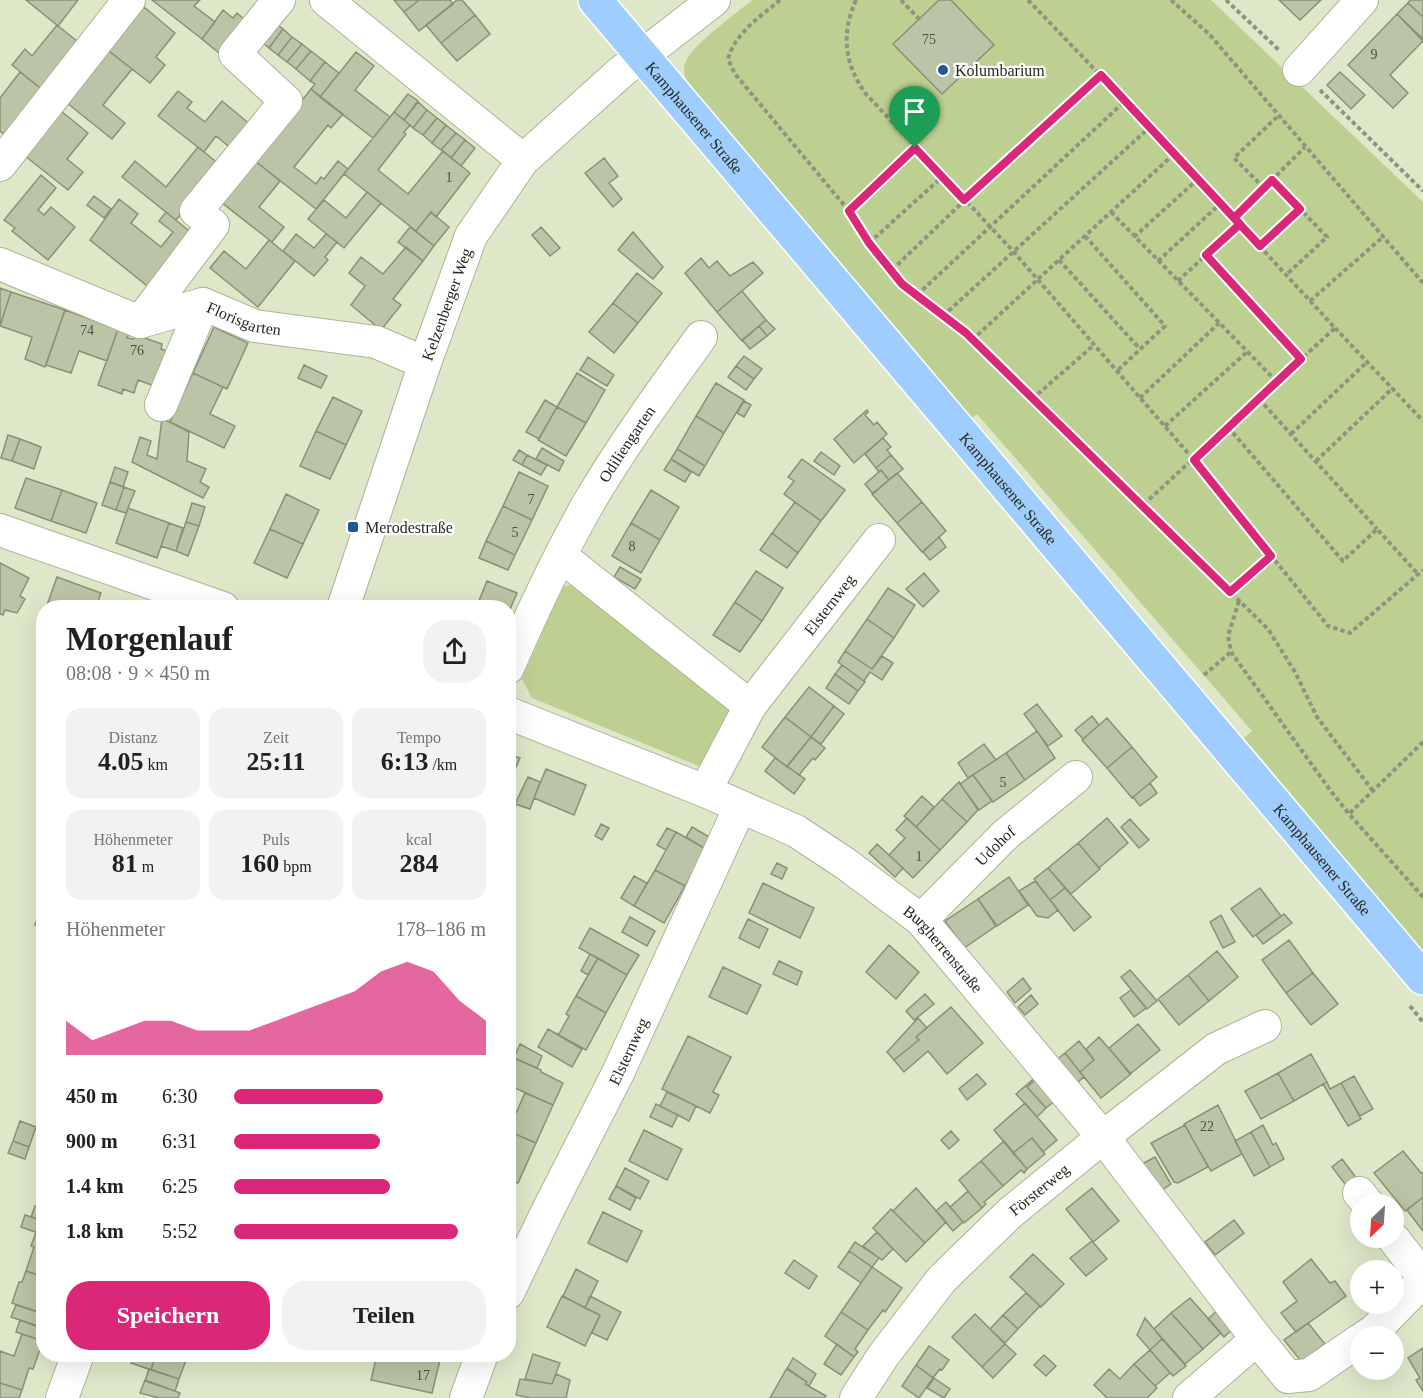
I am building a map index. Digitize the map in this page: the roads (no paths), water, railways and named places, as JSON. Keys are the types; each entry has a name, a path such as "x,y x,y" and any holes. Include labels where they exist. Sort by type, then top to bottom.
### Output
{"main road":[{"name":"Kamphausener Straße","path":"595,0 1423,978"}],"street":[{"path":"0,165 129,0"},
{"path":"0,264 140,322 213,225 196,211 286,101 235,54 279,0"},
{"path":"326,0 523,160"},
{"name":"Kelzenberger Weg","path":"346,600 425,363 471,236 523,160 641,56 714,0"},
{"path":"1299,70 1362,0"},
{"path":"161,405 203,304"},
{"name":"Florisgarten","path":"140,322 203,304 255,326 376,342 425,363"},
{"name":"Odiliengarten","path":"516,650 531,615 588,505 619,453 701,337"},
{"path":"0,530 200,600"},
{"name":"Elsternweg","path":"705,791 750,706 879,540"},
{"path":"561,556 750,706"},
{"name":"Burgherrenstraße","path":"516,716 705,791 796,831 846,864 921,920 1103,1137 1288,1377 1309,1375 1350,1347"},
{"name":"Udohof","path":"921,920 1004,836 1076,777"},
{"name":"Elsternweg","path":"516,1276 618,1073 740,807"},
{"name":"Försterweg","path":"856,1398 883,1356 942,1279 1010,1213 1216,1048 1265,1026"},
{"path":"1379,1326 1423,1279 1400,1248"},
{"path":"1190,1398 1257,1339"},
{"path":"62,1398 75,1362"},
{"path":"466,1398 479,1362"}],"place":[{"name":"Kolumbarium","path":"943,70"},
{"name":"Merodestraße","path":"353,527"}]}
